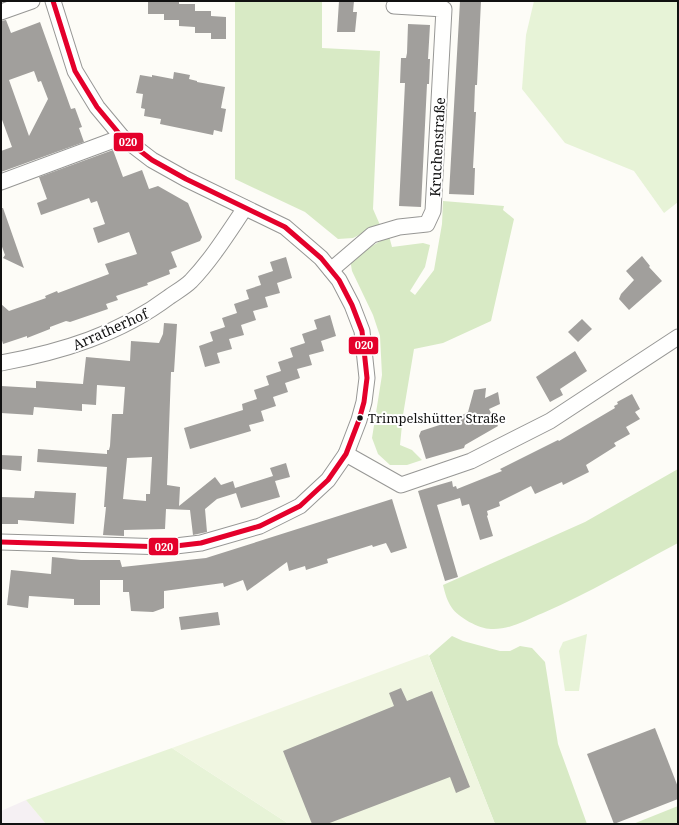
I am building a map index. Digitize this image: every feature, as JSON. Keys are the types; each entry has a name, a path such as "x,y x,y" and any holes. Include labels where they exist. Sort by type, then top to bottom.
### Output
{"street":[{"path":"1,12 32,1"},
{"path":"1,542 168,547 201,543 260,526 300,506 328,480 346,454 359,420 364,402 367,378 362,330 339,280 331,270 321,258 284,227 152,160 122,137 97,107 76,71 53,1"},
{"name":"Kruchenstraße","path":"331,270 372,235 399,227 427,224 433,211 444,9 394,6"},
{"path":"1,182 122,137"},
{"name":"Arratherhof","path":"1,363 62,350 122,326 152,311 190,282 222,242 245,208"},
{"path":"346,454 401,485 471,461 550,421 678,337"}],"shaded area":[{"path":"26,800 46,824 1,824 1,811"}],"green space":[{"path":"235,1 322,1 322,48 380,51 373,209 380,225 353,238 338,239 305,212 235,179"},
{"path":"534,1 678,1 678,202 664,213 634,171 565,143 522,89 526,35"},
{"path":"443,201 504,206 503,210 514,219 491,321 443,343 414,349 403,415 400,445 412,450 422,460 407,465 390,465 378,454 372,438 382,375 380,336 373,315 352,271 350,259 389,236 392,247 423,243 430,245 425,267 410,291 415,295 434,270 442,224"},
{"path":"678,469 678,543 577,597 505,628 491,629 475,625 464,619 450,605 443,585 585,522"},
{"path":"587,634 579,691 565,691 559,651 563,642"},
{"path":"452,636 463,641 500,651 510,651 520,646 532,648 545,662 558,744 587,824 495,824 429,656"},
{"path":"428,654 495,824 289,824 172,748"},
{"path":"172,748 289,824 46,824 26,800"},
{"path":"678,806 678,824 633,824"}],"building":[{"path":"148,1 179,1 179,4 195,4 195,11 211,11 211,16 226,17 226,39 211,39 211,33 195,33 195,27 179,26 179,20 164,20 164,14 148,14"},
{"path":"339,1 354,1 353,12 357,12 355,32 337,32"},
{"path":"460,1 481,1 477,85 475,85 474,112 476,112 473,168 475,168 474,195 449,194"},
{"path":"6,20 11,33 40,22 71,109 75,108 82,127 79,128 84,142 1,172 1,151 12,147 1,117 1,21","holes":["34,71 38,82 41,81 48,99 29,136 9,80"]},
{"path":"408,24 430,25 428,59 430,59 429,84 427,84 421,207 399,206 405,83 400,83 401,58 406,58"},
{"path":"174,72 190,75 189,79 197,82 225,87 221,108 226,109 222,132 214,130 213,135 160,124 161,119 144,116 145,109 141,108 143,94 136,93 140,75 152,77 152,75 173,79"},
{"path":"113,150 123,177 142,170 149,189 158,186 188,203 202,237 200,241 171,252 177,267 169,270 170,274 147,283 148,285 116,296 118,300 106,304 108,309 70,322 66,321 27,338 27,336 3,344 1,337 1,304 9,311 46,298 45,296 57,291 58,293 109,274 105,264 137,254 129,232 98,243 93,228 105,224 97,201 91,203 89,198 41,215 37,203 47,199 39,177"},
{"path":"1,208 3,208 24,268 3,258 5,255 1,244"},
{"path":"642,256 650,266 649,267 662,281 629,310 619,299 621,294 634,280 626,271"},
{"path":"286,257 292,278 277,283 280,293 265,297 268,307 253,311 256,320 241,325 244,335 229,339 232,349 217,353 220,363 205,367 199,346 213,341 210,332 225,327 222,318 237,313 234,304 249,299 246,290 261,285 258,276 273,271 270,262"},
{"path":"330,315 336,336 321,341 324,351 309,355 312,365 297,369 300,378 285,383 288,392 273,397 276,406 261,411 264,421 249,425 251,431 190,449 184,428 243,410 242,404 257,399 254,390 269,385 266,376 281,371 278,362 293,357 290,348 305,343 302,334 317,329 314,320"},
{"path":"582,319 592,329 578,342 568,332"},
{"path":"164,323 177,324 174,372 171,372 167,485 180,487 179,506 215,477 221,485 233,481 235,488 273,476 270,468 286,463 290,477 275,481 280,497 241,508 236,493 217,499 205,509 207,532 193,535 190,510 166,509 165,529 124,530 124,536 103,535 106,507 104,507 107,467 37,462 38,449 107,454 107,450 109,450 110,446 112,414 123,414 125,387 97,385 96,405 82,404 82,411 34,407 33,415 1,413 1,386 36,388 36,381 83,384 86,357 130,361 131,341 159,343 163,334","holes":["152,457 150,494 146,494 146,501 123,499 127,458"]},
{"path":"575,351 587,371 560,389 563,395 550,402 536,377"},
{"path":"486,388 485,398 498,392 500,404 489,409 498,426 465,445 464,448 426,459 419,436 421,431 452,421 468,412 474,390"},
{"path":"632,394 640,409 635,412 640,419 626,427 630,434 614,443 616,446 586,465 589,472 563,485 562,482 535,494 531,486 499,502 500,506 487,511 493,536 480,540 469,504 462,506 460,498 437,505 458,577 445,581 418,491 452,481 453,487 456,486 457,489 502,471 500,469 558,440 559,441 615,408 614,406 618,404 617,402"},
{"path":"1,455 22,456 21,471 1,469"},
{"path":"35,491 76,493 74,524 18,520 18,524 1,524 1,497 34,498"},
{"path":"392,499 407,548 391,553 386,543 373,547 372,545 327,559 328,563 306,570 305,566 289,571 287,562 247,591 243,580 224,587 223,583 164,591 164,608 153,612 131,611 129,592 123,592 123,580 100,580 100,605 74,605 74,599 29,596 28,608 7,605 11,570 51,574 52,557 81,560 120,560 122,567 206,558"},
{"path":"218,612 220,625 181,630 179,617"},
{"path":"401,688 407,701 432,691 470,787 456,793 450,777 327,824 312,824 283,751 394,706 389,693"},
{"path":"655,728 678,787 678,799 614,824 587,754"}],"transit line":[{"name":"020","path":"1,542 167,547 201,543 260,526 300,506 328,480 346,454 364,402 367,378 362,331 352,305 339,280 321,258 285,227 186,179 152,160 122,137 97,107 75,71 53,1"}],"place":[{"name":"Trimpelshütter Straße","path":"360,418"}]}
